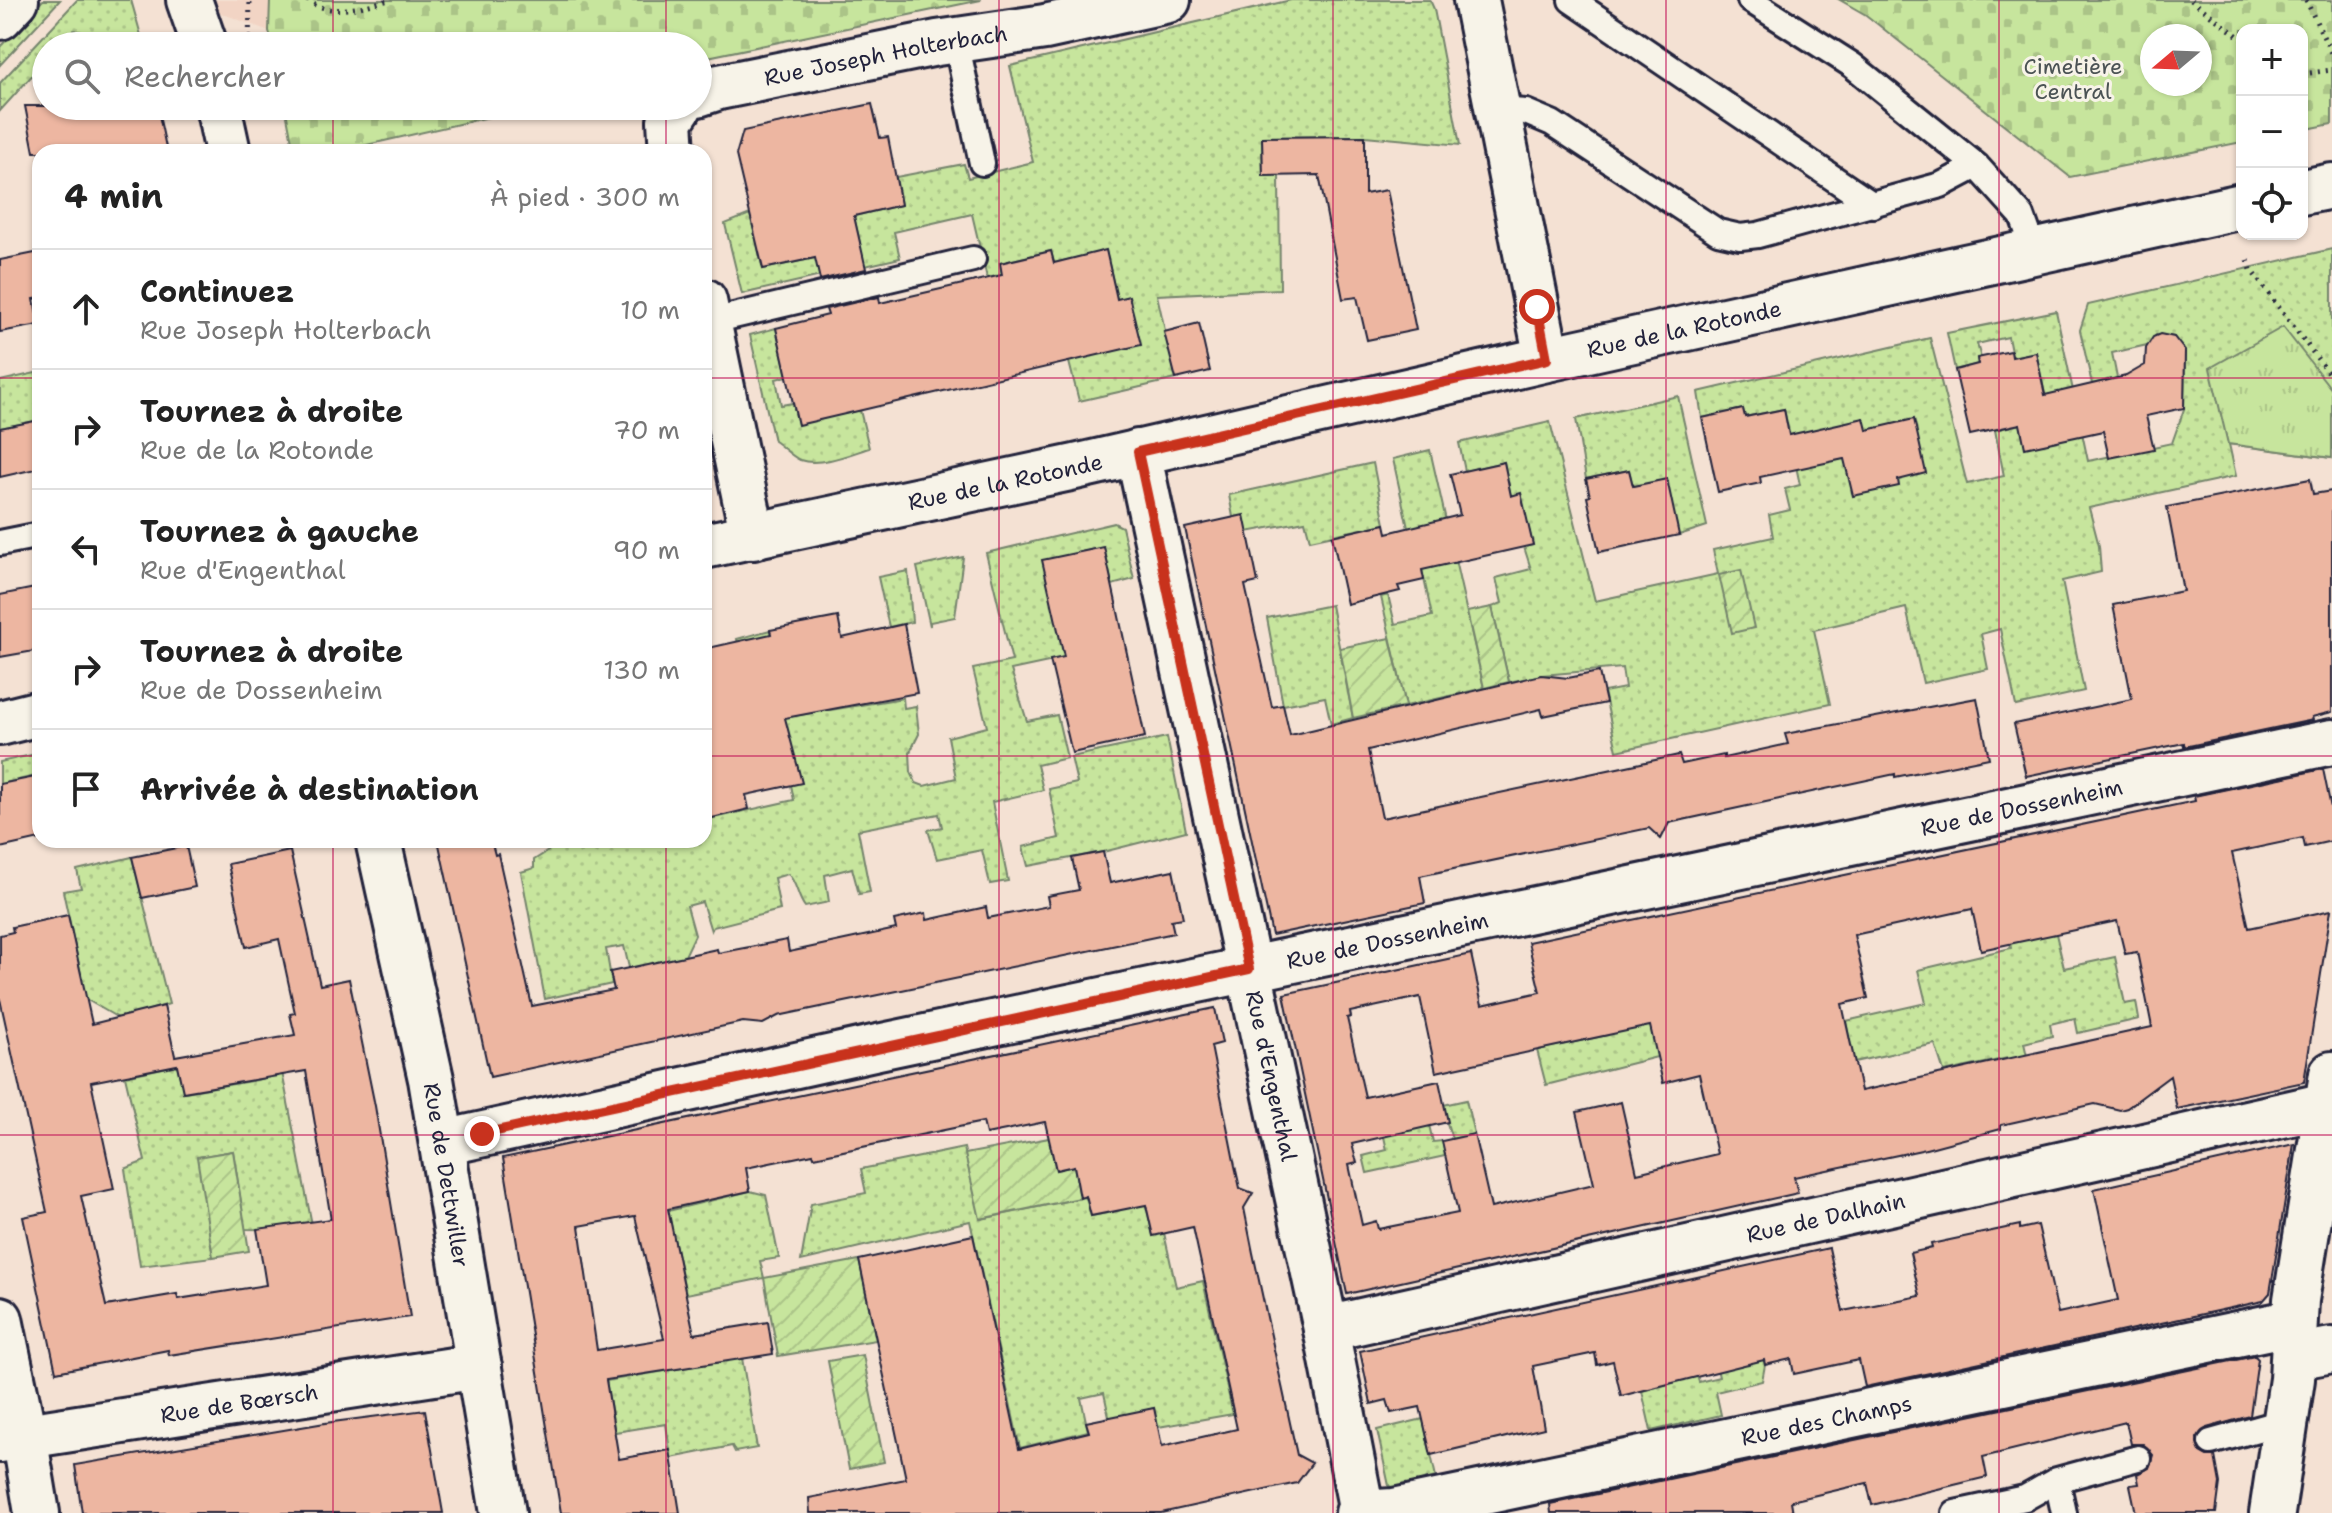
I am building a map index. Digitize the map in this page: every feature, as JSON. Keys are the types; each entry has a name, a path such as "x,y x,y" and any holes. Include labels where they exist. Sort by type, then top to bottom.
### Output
{"street":[{"path":"0,17 16,0"},
{"name":"Rue Joseph Holterbach","path":"712,89 956,41 1045,27 1168,0"},
{"path":"1476,0 1547,359"},
{"path":"221,120 226,144"},
{"path":"671,120 671,144"},
{"path":"2308,191 2332,186"},
{"name":"Rue de la Rotonde","path":"712,545 2236,207"},
{"path":"712,340 753,537"},
{"name":"Rue d'Engenthal","path":"1138,452 1326,1329 1377,1512"},
{"path":"0,723 32,715"},
{"name":"Rue de Dossenheim","path":"443,1143 1249,969 2332,742"},
{"name":"Rue de Dettwiller","path":"380,848 443,1143 503,1513"},
{"path":"2272,1513 2286,1421 2307,1343 2330,1089"},
{"name":"Rue de Dalhain","path":"1326,1329 2330,1089"},
{"path":"0,1319 12,1438 37,1513"},
{"name":"Rue des Champs","path":"1377,1512 2307,1343"},
{"name":"Rue de Bœrsch","path":"12,1438 479,1366"}],"lane":[{"path":"1571,0 1873,205"},
{"path":"1750,0 1852,65 1977,166 2022,216 2035,252"},
{"path":"956,41 982,163"},
{"path":"1498,110 1526,112 1552,123 1718,232 1740,237 1758,235 1941,185 1977,166"},
{"path":"712,310 973,259"},
{"path":"0,543 32,537"},
{"path":"2211,1442 2286,1421"},
{"path":"1955,1513 2026,1505 2057,1480 2138,1458"},
{"path":"2057,1480 2064,1513"}],"path":[{"path":"249,32 250,0"},
{"path":"307,0 325,10 345,10 390,0"},
{"path":"2191,0 2236,34"},
{"path":"2306,0 2332,55"},
{"path":"2308,73 2332,70"},
{"path":"2248,260 2251,270 2332,378"}],"shaded area":[{"path":"186,0 270,0 269,31"}],"green space":[{"path":"43,0 60,0 0,65 0,47"},
{"path":"77,0 131,0 140,32 74,30 47,32"},
{"path":"270,0 981,0 712,56 712,32 269,31"},
{"path":"1291,0 1430,0 1460,145 1365,136 1262,137 1263,175 1279,175 1280,289 1157,295 1176,379 1079,401 1069,362 1117,299 1106,251 1054,263 1051,251 1000,263 1002,275 987,278 972,214 894,232 900,258 742,294 725,224 750,214 763,269 861,248 854,216 901,205 896,177 964,164 968,178 1033,162 1010,66"},
{"name":"Cimetière Central","path":"1840,0 2332,0 2332,124 2308,129 2308,24 2236,24 2236,143 2070,177 1866,15"},
{"path":"32,49 32,76 0,111 0,83"},
{"path":"288,120 477,120 371,144 292,144"},
{"path":"2332,249 2332,458 2229,444 2236,476 2089,508 2099,546 2101,572 2062,581 2084,691 2016,706 2000,629 1981,634 1988,669 1923,683 1906,608 1814,630 1830,704 1617,751 1604,692 1625,688 1622,668 1542,675 1509,682 1492,607 1502,603 1496,578 1531,569 1524,547 1533,545 1520,494 1511,496 1504,462 1465,471 1459,443 1550,422 1595,601 1718,574 1713,550 1773,537 1769,515 1790,510 1785,489 1800,485 1784,409 1745,417 1743,409 1702,418 1698,392 1930,338 1967,484 2004,476 1995,430 2050,417 2036,353 2012,357 2008,337 1977,344 1981,358 1977,359 1978,364 1955,370 1947,333 2056,311 2088,461 2172,443 2184,409 2185,353 2174,337 2156,335 2147,345 2112,353 2117,378 2092,384 2080,330 2088,305"},
{"path":"2283,327 2332,390 2332,458 2228,444 2210,368"},
{"path":"776,328 787,376 776,379 781,405 793,403 798,424 860,410 869,448 835,459 808,462 800,460 774,441 750,335"},
{"path":"32,374 32,422 0,428 0,381"},
{"path":"1678,396 1707,526 1679,535 1633,486 1629,470 1586,479 1576,419"},
{"path":"1430,450 1484,688 1406,706 1381,597 1388,595 1395,624 1432,616 1413,527 1408,528 1393,459"},
{"path":"1373,463 1385,524 1310,540 1305,521 1247,532 1233,517 1229,495"},
{"path":"1114,523 1122,527 1134,579 1112,585 1104,547 1043,561 1081,655 1011,670 1027,721 1057,715 1067,758 1037,765 1043,790 992,802 1008,881 990,884 982,850 937,859 928,830 942,827 939,814 858,830 870,892 859,894 852,868 825,875 829,902 805,907 788,874 774,878 780,910 713,927 711,931 702,902 687,906 695,935 685,956 649,964 631,976 624,946 606,949 612,984 545,999 521,872 534,868 534,860 549,848 712,848 712,818 794,800 791,785 758,737 737,639 770,630 787,717 903,698 904,708 916,706 919,734 910,752 911,772 916,783 924,786 956,778 948,737 987,727 973,669 1012,661 986,553"},
{"path":"963,557 955,617 930,622 930,626 917,567"},
{"path":"1741,570 1754,628 1732,633 1719,575"},
{"path":"908,571 912,622 889,627 878,577"},
{"path":"1331,605 1353,718 1331,724 1325,697 1283,705 1267,618"},
{"path":"1492,607 1509,682 1484,688 1467,612"},
{"path":"1390,638 1406,706 1353,718 1340,648"},
{"path":"1167,737 1186,831 1103,852 1028,866 1023,847 1059,838 1049,789 1077,783 1071,757"},
{"path":"32,755 32,777 0,784 0,762"},
{"path":"132,857 169,1004 120,1019 77,994 81,974 63,891 81,888 77,870"},
{"path":"2053,921 2064,968 2115,957 2125,1004 2136,1002 2139,1019 2078,1033 2075,1018 2050,1024 2052,1036 2024,1043 2029,1065 2011,1069 2008,1058 1944,1072 1935,1044 1854,1062 1846,1021 1926,1003 1918,970 2011,948 2008,932"},
{"path":"1594,973 1654,1026 1657,1057 1546,1085 1537,1050 1608,1035"},
{"path":"177,1065 184,1092 257,1080 282,1072 313,1230 245,1229 233,1151 198,1157 213,1257 140,1266 125,1169 145,1161 125,1076"},
{"path":"1466,1100 1474,1134 1452,1139 1446,1120 1429,1125 1433,1142 1442,1141 1445,1156 1367,1173 1363,1156 1387,1150 1380,1119"},
{"path":"1049,1138 1056,1170 1074,1166 1080,1198 980,1219 965,1154"},
{"path":"964,1148 981,1219 1086,1197 1091,1216 1118,1211 1144,1197 1153,1235 1164,1233 1176,1287 1203,1281 1233,1414 1158,1427 1154,1408 1110,1421 1104,1393 1081,1398 1088,1431 1020,1448 970,1221 801,1261 811,1204 866,1193 861,1169"},
{"path":"233,1151 249,1251 213,1257 197,1157"},
{"path":"750,1191 766,1195 779,1258 760,1261 764,1278 686,1294 668,1211"},
{"path":"859,1260 876,1340 778,1356 764,1278"},
{"path":"1709,1335 1759,1342 1765,1365 1762,1381 1716,1392 1721,1415 1651,1431 1642,1391 1697,1376 1699,1382 1719,1377"},
{"path":"863,1355 884,1462 849,1469 828,1361"},
{"path":"742,1358 757,1448 735,1452 732,1446 671,1458 666,1424 615,1432 606,1381"},
{"path":"1423,1419 1436,1477 1394,1488 1389,1486 1377,1430"}],"building":[{"path":"872,104 880,138 888,137 901,205 854,216 866,269 820,280 815,258 763,269 736,155 743,131"},
{"path":"25,106 32,106 32,120 160,120 165,144 32,144"},
{"path":"1365,136 1365,194 1387,190 1416,330 1367,340 1357,297 1343,299 1319,175 1263,176 1262,137"},
{"path":"1106,250 1117,299 1129,296 1141,345 798,425 776,328 828,315 826,309 879,297 880,303 1002,275 1000,263 1051,251 1054,263"},
{"path":"32,254 32,326 0,332 0,260"},
{"path":"1199,323 1210,371 1176,379 1164,332"},
{"path":"2160,334 2174,337 2185,351 2184,408 2146,416 2154,449 2109,458 2103,431 2025,448 2020,424 1970,435 1955,370 1978,364 1977,358 2011,351 2012,357 2036,352 2045,395 2126,376 2145,365 2146,348 2153,337"},
{"path":"1743,409 1745,417 1784,409 1789,435 1864,418 1867,430 1914,419 1926,473 1898,480 1899,486 1853,496 1844,459 1760,477 1761,483 1718,492 1702,418"},
{"path":"32,422 32,470 0,477 0,428"},
{"path":"1504,462 1511,496 1521,493 1533,545 1422,570 1424,580 1398,586 1400,591 1347,604 1332,536 1385,524 1387,533 1460,515 1450,474"},
{"path":"1629,470 1633,486 1667,479 1679,535 1599,552 1586,479"},
{"path":"2310,479 2313,494 2332,491 2332,712 2312,717 2313,720 2184,747 2184,743 2026,776 2014,724 2132,699 2113,605 2183,591 2167,507"},
{"path":"1244,515 1258,582 1245,585 1272,707 1283,705 1290,735 1541,675 1568,678 1599,672 1606,703 1543,716 1541,709 1368,750 1382,818 1679,755 1682,764 1724,755 1724,758 1788,744 1785,734 1977,698 1989,758 1895,777 1895,774 1669,823 1661,839 1649,828 1420,876 1425,903 1272,935 1185,528"},
{"path":"1104,547 1145,737 1072,753 1050,660 1064,657 1042,560"},
{"path":"32,589 32,651 0,657 0,595"},
{"path":"838,617 842,638 904,624 917,693 785,718 802,783 746,795 749,809 712,818 712,647 771,634 770,630"},
{"path":"2323,769 2332,813 2332,841 2305,847 2303,838 2232,853 2249,928 2331,910 2304,1082 2177,1109 2170,1076 2120,1110 2095,1104 2001,1125 2001,1129 1926,1149 1794,1177 1798,1193 1347,1294 1284,994 1471,954 1482,1005 1540,992 1528,942 2195,801 2194,796","holes":["1972,909 1981,950 2117,921 2125,954 2137,952 2152,1027 1861,1091 1842,1004 1868,998 1854,935","1420,997 1436,1072 1650,1026 1663,1083 1699,1074 1717,1154 1637,1173 1621,1102 1577,1112 1594,1184 1491,1208 1474,1134 1442,1141 1458,1213 1378,1229 1376,1221 1362,1225 1349,1165 1357,1163 1352,1144 1448,1122 1439,1081 1365,1097 1347,1018 1351,1017 1350,1012"]},
{"path":"32,778 32,841 0,848 0,784"},
{"path":"186,848 195,887 142,898 132,857"},
{"path":"440,848 493,848 495,855 498,854 532,1006 614,990 610,972 717,949 718,953 787,940 789,952 896,929 894,920 926,913 927,920 986,907 988,918 1049,906 1047,896 1079,890 1072,858 1103,852 1110,883 1173,870 1183,918 1171,920 1174,933 778,1016 763,1024 743,1022 490,1077"},
{"path":"290,851 320,985 349,979 375,1106 410,1317 169,1355 168,1350 56,1372 23,1217 47,1212 0,999 0,935 13,932 12,927 68,915 92,1024 164,1006 175,1056 295,1035 290,1014 295,1013 279,939 246,947 228,864","holes":["177,1065 183,1092 306,1071 331,1219 257,1229 266,1285 178,1299 177,1294 106,1306 81,1196 114,1189 91,1082"]},
{"path":"1215,1008 1222,1043 1211,1046 1240,1188 1253,1193 1244,1208 1253,1253 1297,1455 1312,1463 1297,1483 1161,1513 810,1513 809,1498 906,1479 859,1260 973,1235 1019,1449 1089,1432 1086,1422 1154,1408 1162,1446 1237,1429 1193,1227 1153,1236 1146,1205 1091,1216 1086,1196 1080,1198 1074,1166 1056,1170 1045,1122 986,1134 983,1122 746,1168 750,1191 668,1209 694,1334 768,1322 773,1354 606,1380 619,1459 670,1450 680,1513 561,1513 503,1158","holes":["635,1216 664,1339 597,1350 579,1226"]},
{"path":"2294,1144 2270,1293 2263,1301 1865,1387 1859,1360 1794,1374 1791,1359 1765,1365 1764,1360 1621,1396 1613,1361 1597,1365 1595,1353 1533,1366 1544,1428 1431,1455 1420,1407 1391,1413 1387,1400 1371,1404 1360,1351 1829,1248 1843,1311 1920,1296 1910,1253 1932,1248 1931,1244 2020,1225 2020,1229 2038,1225 2058,1313 2118,1300 2094,1189"},
{"path":"2255,1356 2258,1359 2250,1416 2207,1428 2197,1438 2200,1452 2215,1456 2220,1483 2216,1513 2136,1513 2130,1485 2139,1484 2137,1474 2149,1468 2153,1455 2143,1444 2131,1444 2126,1422 1983,1457 1987,1477 1872,1505 1867,1483 1791,1501 1793,1513 1551,1513 1550,1504"},
{"path":"425,1410 443,1513 82,1513 75,1465 325,1423"}],"route":[{"path":"482,1134 1249,969 1138,452 1547,359 1537,307"}]}
